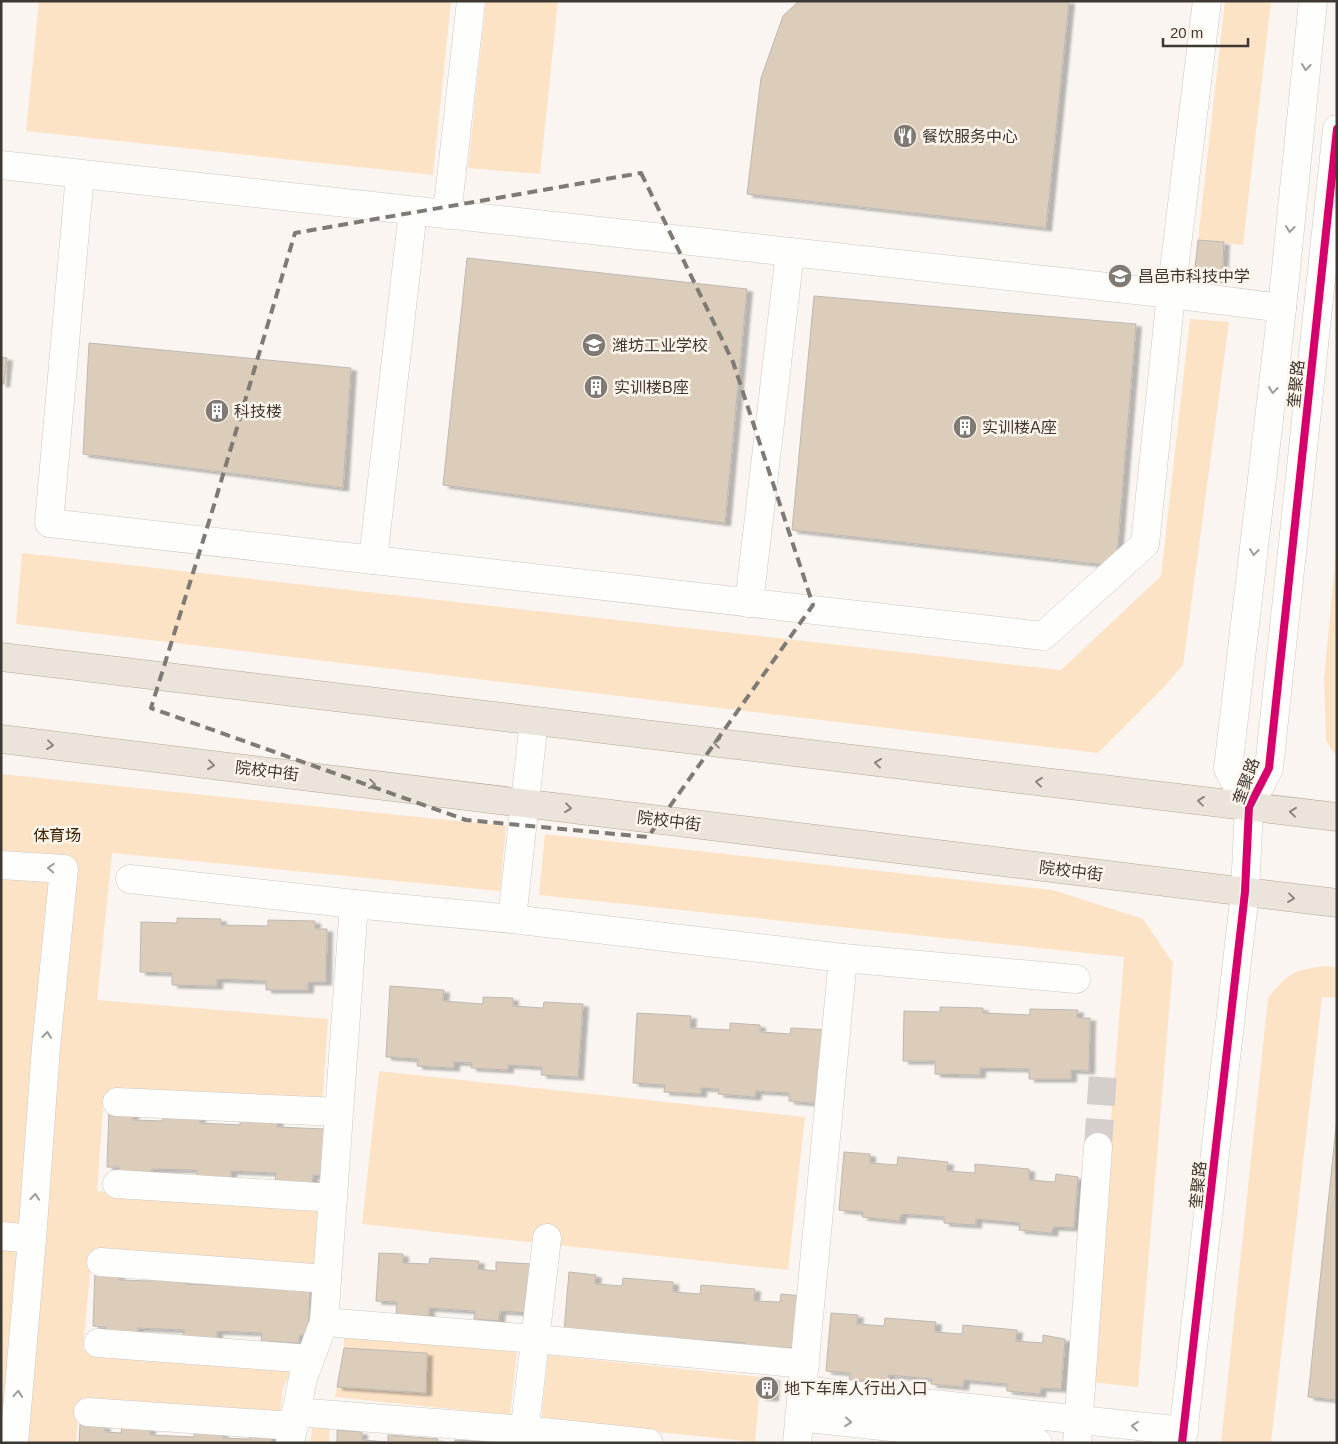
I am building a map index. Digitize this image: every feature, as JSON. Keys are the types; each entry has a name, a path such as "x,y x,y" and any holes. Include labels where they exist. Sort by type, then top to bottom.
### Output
{"main road":[{"path":"1,657 1337,817"},
{"name":"院校中街","path":"1,739 1337,903"}],"street":[{"path":"447,215 471,1"},
{"path":"80,174 48,523 1043,636 1144,544 1171,294 1207,1"},
{"name":"奎聚路","path":"1249,807 1228,769 1282,308 1313,1"},
{"name":"奎聚路","path":"1183,1437 1245,892 1249,807 1269,768 1337,129"},
{"path":"1,165 1171,294 1282,308"},
{"path":"373,560 413,211"},
{"path":"749,603 790,252"},
{"path":"512,919 534,721"},
{"path":"1,865 64,869 46,1047 32,1239 14,1443"},
{"path":"130,879 354,904 512,919 843,958 1076,979"},
{"path":"293,1427 303,1378 324,1322 354,904"},
{"path":"843,958 798,1430 1038,1443"},
{"path":"116,1102 338,1112"},
{"path":"1078,1431 1098,1147"},
{"path":"116,1184 333,1198"},
{"path":"1,1236 32,1239"},
{"path":"524,1436 547,1238"},
{"path":"101,1262 327,1278"},
{"path":"324,1322 535,1339 803,1377 1052,1402"},
{"path":"98,1343 310,1359"},
{"path":"803,1377 1078,1431 1183,1437"},
{"path":"88,1412 293,1427 649,1443"}],"highlighted area":[{"path":"641,173 733,362 813,605 648,837 466,820 151,708 295,233"}],"green space":[{"path":"39,1 451,1 433,175 26,131"},
{"path":"486,1 558,1 540,174 468,168"},
{"path":"1225,1 1271,1 1243,245 1198,240"},
{"path":"1190,319 1229,322 1183,665 1163,688 1098,753 16,624 22,553 1061,670 1161,576"},
{"path":"1337,542 1337,757 1326,741 1324,679"},
{"name":"体育场","path":"1,774 506,826 500,891 112,853 97,1000 328,1019 322,1107 104,1094 97,1191 316,1210 323,1220 315,1268 92,1253 83,1349 294,1368 283,1388 280,1415 79,1401 76,1443 1,1443"},
{"path":"545,834 1053,890 1143,919 1173,963 1138,1387 1090,1382 1124,957 539,895"},
{"path":"1325,966 1337,967 1337,998 1322,997 1271,1443 1221,1443 1268,998 1292,974 1306,969"},
{"path":"379,1071 805,1117 788,1270 362,1224"},
{"path":"344,1337 517,1351 510,1415 335,1397 337,1387 426,1392 427,1353 344,1348"},
{"path":"548,1355 761,1377 755,1442 541,1420"},
{"path":"313,1422 330,1423 329,1443 310,1443"}],"building":[{"name":"餐饮服务中心","path":"799,1 1069,1 1046,228 747,194 761,78 783,16"},
{"path":"1198,240 1224,242 1222,280 1194,277"},
{"name":"实训楼B座","path":"467,258 747,289 725,523 443,485"},
{"name":"实训楼A座","path":"814,296 1136,324 1116,566 792,530"},
{"name":"科技楼","path":"89,343 351,368 343,488 83,454"},
{"path":"1,357 7,358 4,384 1,384"},
{"path":"177,918 221,919 221,925 268,926 268,920 315,921 315,929 327,929 326,982 308,982 308,990 266,990 266,981 217,979 217,986 172,985 172,973 140,972 141,922 177,923"},
{"path":"390,986 444,990 443,1001 483,1004 483,997 513,998 513,1006 543,1008 544,1002 583,1004 578,1077 541,1075 542,1067 508,1065 508,1070 471,1068 472,1063 454,1062 454,1068 417,1066 418,1059 386,1057"},
{"path":"940,1007 983,1008 983,1013 1030,1015 1030,1009 1078,1010 1077,1018 1090,1018 1089,1071 1071,1070 1071,1079 1029,1079 1029,1069 980,1068 980,1075 935,1074 935,1061 903,1061 904,1011 940,1012"},
{"path":"637,1013 691,1016 690,1028 730,1030 730,1023 760,1025 760,1032 790,1034 791,1028 830,1030 825,1104 789,1101 789,1093 756,1091 755,1097 718,1094 719,1089 701,1088 701,1094 664,1092 665,1085 633,1083"},
{"path":"109,1109 133,1110 133,1120 163,1121 163,1113 200,1114 200,1123 240,1125 240,1117 278,1118 277,1127 324,1129 322,1175 313,1175 312,1183 275,1181 276,1173 231,1171 231,1181 197,1180 197,1170 152,1169 151,1178 119,1177 119,1167 107,1167"},
{"path":"1337,1117 1337,1400 1308,1397"},
{"path":"844,1152 870,1154 870,1163 897,1165 898,1157 948,1162 947,1171 975,1173 975,1164 1029,1169 1029,1180 1055,1182 1056,1174 1078,1177 1074,1228 1053,1227 1052,1233 1019,1230 1020,1223 976,1219 976,1225 944,1223 944,1217 901,1214 900,1221 862,1217 863,1212 839,1210"},
{"path":"379,1253 403,1254 403,1263 429,1264 430,1258 479,1261 478,1269 496,1271 496,1262 533,1264 530,1313 500,1311 499,1321 474,1319 475,1311 429,1308 429,1316 396,1314 397,1302 376,1301"},
{"path":"95,1269 119,1270 119,1280 149,1281 150,1272 186,1274 186,1284 310,1288 308,1335 299,1335 299,1343 261,1341 262,1333 217,1331 217,1341 183,1340 184,1330 138,1328 137,1339 105,1337 106,1327 93,1326"},
{"path":"569,1272 596,1275 595,1284 622,1286 623,1278 673,1282 673,1292 700,1294 701,1285 755,1289 754,1301 780,1302 781,1294 803,1296 799,1349 778,1347 778,1354 744,1351 745,1343 701,1340 701,1346 564,1331"},
{"path":"831,1313 858,1315 857,1324 884,1326 885,1318 936,1322 935,1332 962,1334 963,1325 1017,1330 1016,1341 1043,1343 1043,1335 1065,1339 1061,1389 1041,1388 1040,1394 1007,1391 1007,1384 964,1380 963,1387 931,1384 932,1379 889,1375 888,1382 849,1379 850,1373 826,1371"},
{"path":"344,1348 427,1353 426,1393 337,1387"},
{"name":"地下车库人行出入口","path":"761,1377 774,1378 773,1398 760,1397"},
{"path":"80,1424 105,1426 105,1432 121,1433 122,1427 150,1428 150,1435 194,1437 194,1431 223,1433 223,1438 250,1439 250,1434 271,1435 271,1443 79,1443"},
{"path":"337,1430 362,1432 362,1440 388,1442 388,1435 438,1439 437,1443 337,1443"},
{"path":"455,1440 492,1442 492,1443 455,1443"}],"tunnel":[{"path":"1098,1147 1103,1073"}],"cycle path":[{"path":"1182,1443 1245,892 1249,807 1269,768 1337,129"}],"place":[{"name":"餐饮服务中心","path":"905,136"},
{"name":"昌邑市科技中学","path":"1120,276"},
{"name":"潍坊工业学校","path":"594,345"},
{"name":"实训楼B座","path":"596,387"},
{"name":"科技楼","path":"217,411"},
{"name":"实训楼A座","path":"965,427"},
{"name":"地下车库人行出入口","path":"767,1388"}]}
